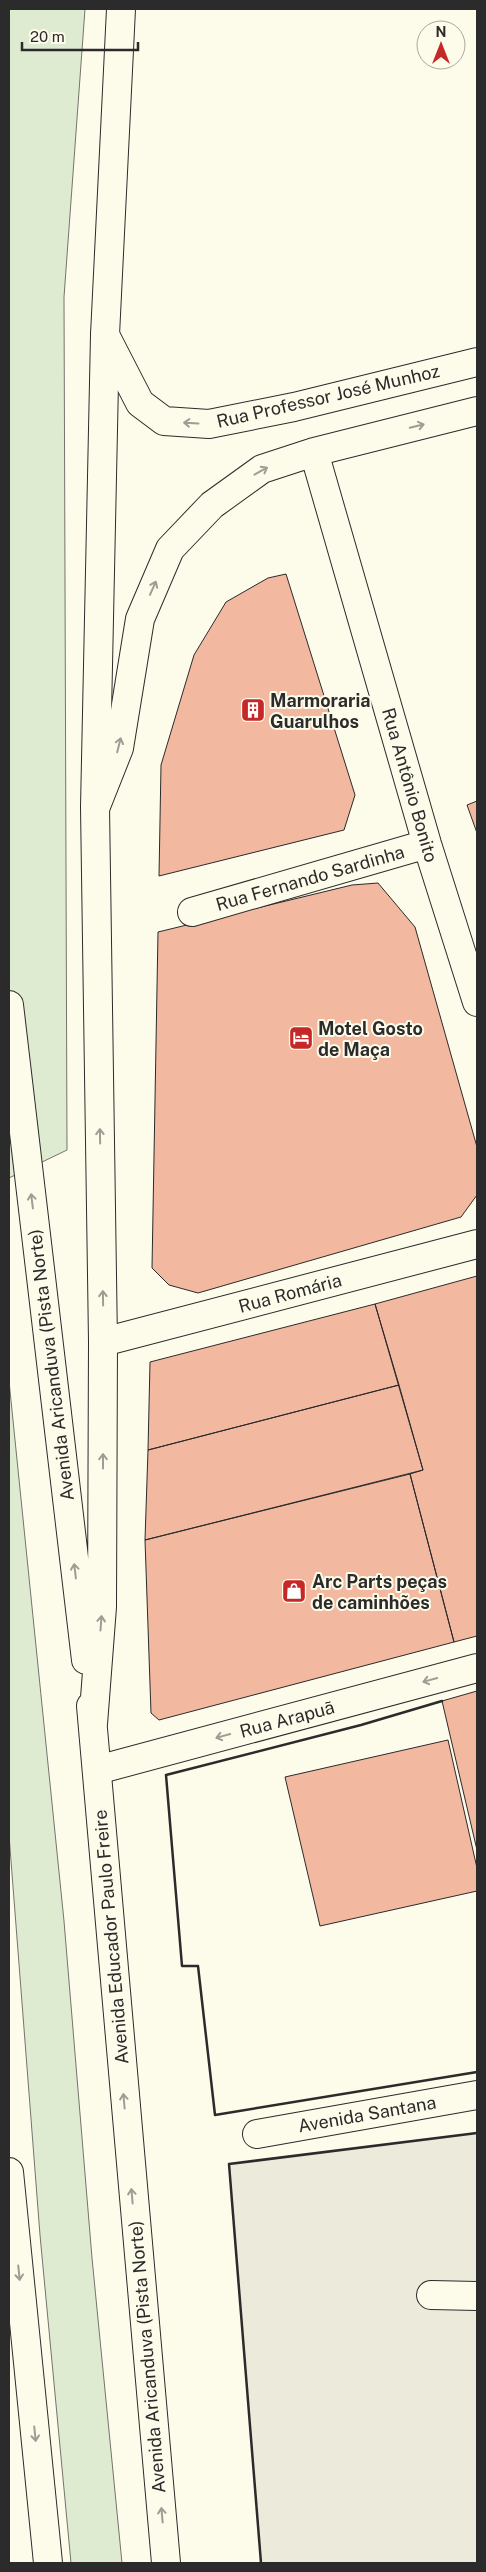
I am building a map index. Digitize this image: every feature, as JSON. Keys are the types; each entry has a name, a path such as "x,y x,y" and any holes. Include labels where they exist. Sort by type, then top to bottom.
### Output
{"main road":[{"path":"93,1724 102,1607 103,1342 95,807 105,335 121,9"},
{"name":"Rua Professor José Munhoz","path":"105,335 140,403 164,422 210,424 294,407 477,362"},
{"path":"95,807 119,748 140,619 170,549 212,505 262,469 314,452 477,411"},
{"name":"Rua Antônio Bonito","path":"314,452 427,844 477,1002"},
{"name":"Rua Fernando Sardinha","path":"192,912 427,844"},
{"name":"Avenida Aricanduva (Pista Norte)","path":"9,1005 93,1724"},
{"name":"Rua Romária","path":"103,1342 477,1244"},
{"name":"Rua Arapuã","path":"97,1770 477,1668"},
{"name":"Avenida Educador Paulo Freire","path":"93,1724 128,2150"},
{"name":"Avenida Santana","path":"257,2134 477,2095"},
{"name":"Avenida Aricanduva (Pista Norte)","path":"128,2150 166,2563"},
{"path":"9,2172 48,2563"},
{"path":"431,2294 477,2296"}],"green space":[{"path":"9,9 85,9 64,297 67,1150 9,1178"},
{"path":"9,1381 64,1921 92,2258 122,2563 71,2563 40,2235 9,1835"}],"shaded area":[{"path":"477,2133 477,2563 261,2563 229,2164"}],"building":[{"name":"Marmoraria Guarulhos","path":"286,574 355,795 344,830 159,876 161,765 194,655 226,602 268,578"},
{"path":"477,801 477,833 467,805"},
{"name":"Motel Gosto de Maça","path":"378,883 415,927 477,1147 477,1195 461,1217 198,1293 169,1285 152,1268 158,932 352,885"},
{"path":"477,1276 477,1636 454,1642 410,1474 423,1470 375,1304"},
{"path":"375,1304 399,1385 148,1450 150,1362"},
{"path":"399,1385 423,1470 145,1540 148,1450"},
{"name":"Arc Parts peças de caminhões","path":"410,1474 454,1642 159,1720 151,1713 145,1540"},
{"path":"477,1691 477,1850 442,1701"},
{"path":"448,1740 477,1868 477,1891 320,1926 285,1777"}],"wall":[{"path":"442,1701 361,1725 166,1775 182,1966 198,1966 215,2115 477,2072"},
{"path":"261,2563 229,2164 477,2133"}],"place":[{"name":"Marmoraria Guarulhos","path":"253,710"},
{"name":"Motel Gosto de Maça","path":"301,1038"},
{"name":"Arc Parts peças de caminhões","path":"294,1591"}]}
